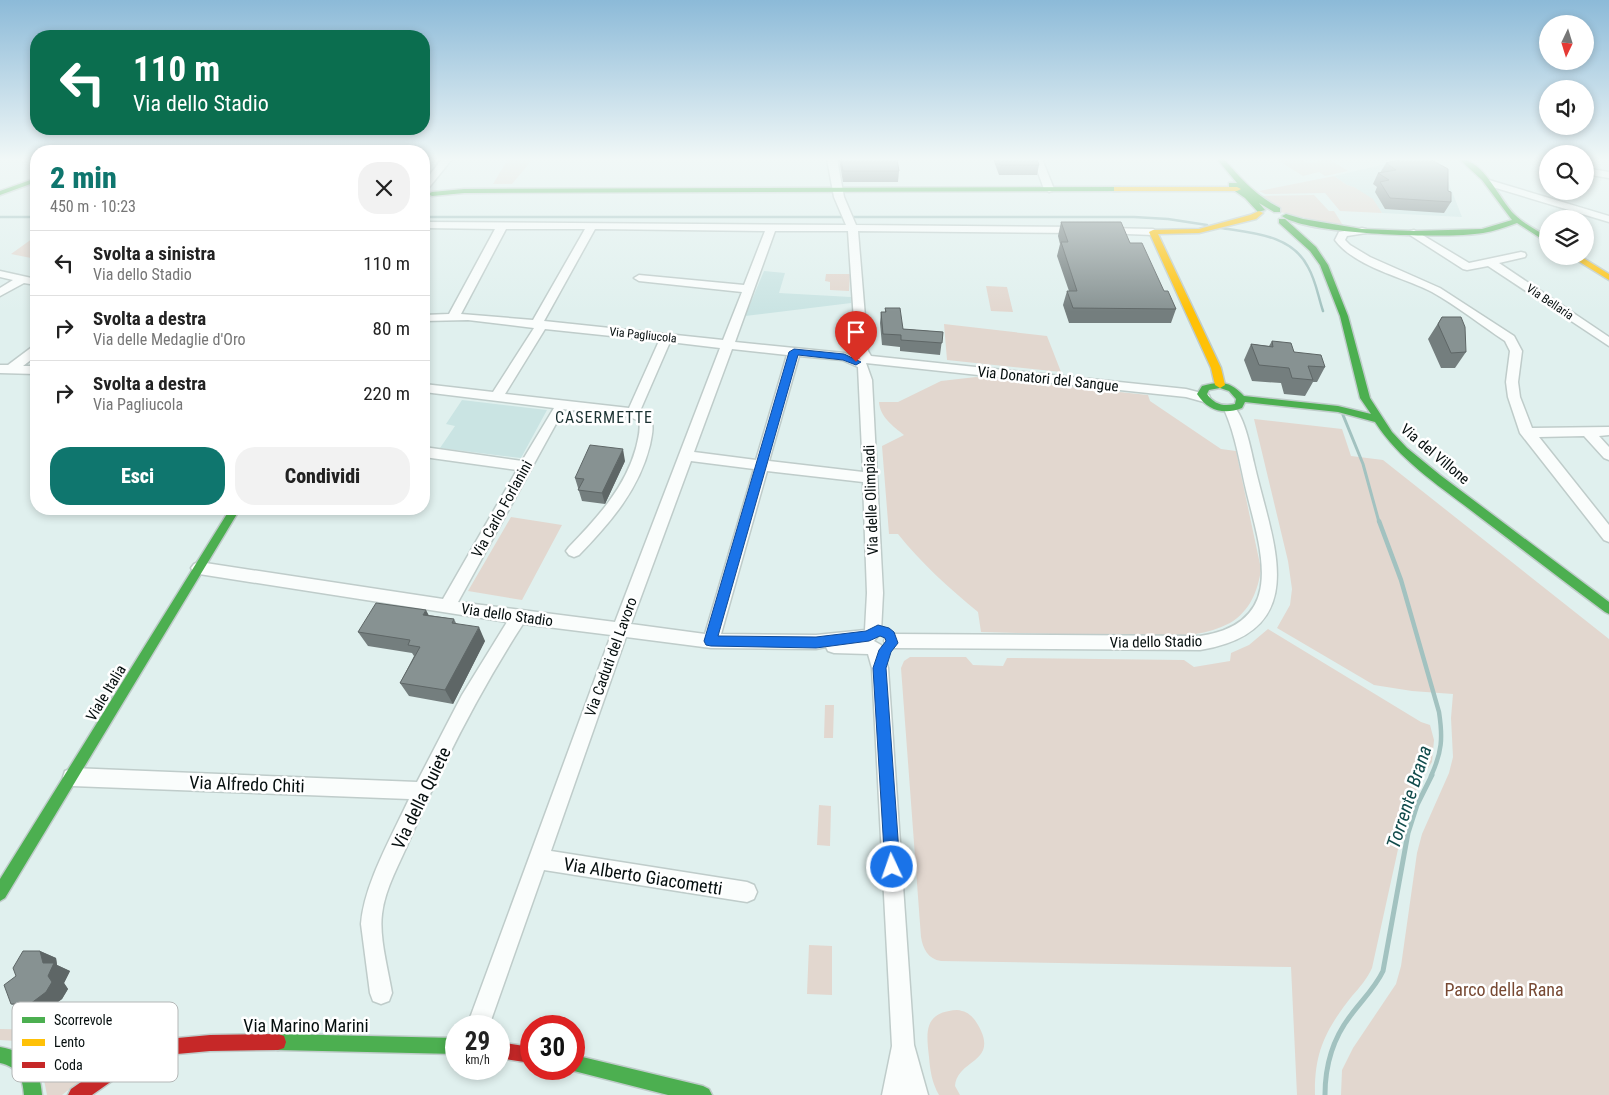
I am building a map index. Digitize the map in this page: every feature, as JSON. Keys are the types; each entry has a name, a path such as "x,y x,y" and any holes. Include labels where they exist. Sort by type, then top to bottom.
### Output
{"street":[{"name":"Via delle Olimpiadi","path":"846,210 851,222 868,361 866,378 875,593 903,1045 898,1093"},
{"name":"Via del Villone","path":"1270,210 1313,249 1324,265 1344,316 1363,391 1376,419 1391,437 1422,466 1609,610"},
{"path":"1506,210 1517,221 1539,234"},
{"path":"1579,210 1609,219"},
{"path":"430,225 771,229 851,222 1153,232 1204,231 1253,217 1260,212 1277,218 1362,231 1414,233 1482,231 1517,221"},
{"path":"453,317 502,226"},
{"path":"497,396 539,324 591,227"},
{"name":"Via Caduti del Lavoro","path":"482,1015 620,630 771,229"},
{"path":"1362,231 1343,234 1340,240 1350,250 1366,259 1436,290 1504,334 1513,342 1516,351 1512,382 1514,397 1527,433 1609,536"},
{"path":"1153,232 1216,368 1220,385"},
{"path":"1414,233 1463,265 1470,267 1521,255"},
{"name":"Via Bellaria","path":"1490,262 1609,342"},
{"path":"1588,265 1609,278"},
{"path":"0,274 30,281"},
{"path":"639,278 748,289"},
{"path":"0,293 22,279"},
{"name":"Via Pagliucola","path":"430,318 453,317 539,324 844,357"},
{"path":"632,413 666,338"},
{"path":"711,641 760,464 794,352"},
{"path":"6,369 30,354"},
{"name":"Via Donatori del Sangue","path":"844,357 1203,395"},
{"path":"6,369 30,370"},
{"path":"1236,404 1232,389 1220,385 1209,386 1203,395 1218,408 1236,404 1338,409 1369,405"},
{"path":"430,389 632,413 642,416 646,423 643,450 626,490 614,508 574,551"},
{"name":"Via dello Stadio","path":"199,568 446,607 711,641 816,642 838,647 1200,643 1218,639 1255,619 1266,602 1271,585 1271,574 1263,529 1238,428 1236,404"},
{"path":"1338,409 1376,419"},
{"name":"Via Carlo Forlanini","path":"446,607 557,411"},
{"path":"1587,431 1609,455"},
{"path":"1527,433 1609,431"},
{"path":"430,453 526,466"},
{"path":"685,456 870,478"},
{"name":"Viale Italia","path":"0,893 231,515"},
{"name":"Via della Quiete","path":"382,993 371,924 376,896 422,791 498,648 519,617"},
{"name":"Via Alfredo Chiti","path":"72,777 422,791"},
{"name":"Via Alberto Giacometti","path":"539,859 747,892"},
{"name":"Via Marino Marini","path":"178,1047 252,1042 445,1046"},
{"path":"585,1066 703,1095"},
{"path":"32,1082 33,1095"},
{"name":"Via Marino Marini","path":"77,1095 96,1082"}],"shaded area":[{"path":"1380,210 1459,210 1462,217 1382,213"},
{"path":"764,271 785,273 779,293 851,297 851,303 745,316"},
{"path":"462,400 547,410 521,458 440,448 455,426 446,424"}],"green space":[{"path":"1380,210 1382,213 1340,211"},
{"path":"1276,211 1334,211 1344,227"},
{"path":"30,240 30,258 11,254"},
{"path":"826,274 850,274 849,291 830,290 830,282 825,281"},
{"path":"986,286 1007,287 1013,312 991,311"},
{"path":"944,324 1047,336 1061,372 947,360"},
{"path":"976,377 1148,395 1150,401 1221,449 1236,451 1261,569 1255,593 1243,613 1230,623 1215,629 1182,636 1146,637 981,632 978,612 936,575 898,534 889,534 882,446 904,435 884,417 879,402 898,402 941,381"},
{"name":"Parco della Rana","path":"1254,419 1342,429 1351,456 1383,460 1609,639 1609,1095 1341,1095 1342,1070 1353,1048 1396,984 1401,966 1417,853 1422,834 1449,773 1453,757 1451,718 1453,694 1412,691 1374,685 1277,628 1290,605 1292,589 1288,561"},
{"path":"511,517 562,525 522,600 468,591"},
{"path":"1268,629 1421,722 1430,725 1434,740 1432,762 1420,780 1404,822 1372,968 1363,983 1335,1019 1323,1042 1317,1066 1315,1095 1297,1095 1291,967 941,961 929,956 923,946 921,937 901,668 904,661 910,657 966,657 973,665 1003,666 1007,658 1184,660 1194,667 1230,661 1231,653 1249,645"},
{"path":"825,705 834,705 833,738 824,738"},
{"path":"819,805 831,806 830,846 817,845"},
{"path":"809,945 832,946 832,995 807,994"},
{"path":"957,1010 969,1014 974,1019 983,1037 984,1047 976,1060 957,1077 955,1086 960,1095 939,1095 931,1072 927,1039 928,1031 933,1019 938,1015"},
{"path":"0,1029 12,1029 12,1041 0,1040"},
{"path":"44,1082 79,1082 62,1095 47,1095"}],"building":[{"path":"1061,222 1121,222 1130,243 1142,243 1164,291 1168,291 1176,309 1073,308 1067,291 1077,291 1061,242 1068,242"},
{"path":"885,308 900,308 903,329 943,332 942,343 901,340 901,335 883,334 881,312 886,312"},
{"path":"1442,317 1461,317 1465,327 1466,352 1451,353 1438,324"},
{"path":"1272,341 1291,343 1294,352 1321,355 1325,367 1308,366 1313,380 1292,378 1289,368 1259,365 1251,344 1273,347"},
{"path":"590,445 623,449 602,493 578,490 584,479 575,478"},
{"path":"376,603 426,610 423,615 454,619 452,623 479,627 445,690 400,683 420,647 408,645 410,640 358,632"},
{"path":"23,951 40,951 43,963 54,963 48,976 52,982 46,992 33,1002 12,1002 11,1004 4,985 16,976 13,968"}],"waterway":[{"name":"Torrente Brana","path":"0,217 30,217"},
{"name":"Torrente Brana","path":"430,217 1134,217 1168,219 1207,225"},
{"name":"Torrente Brana","path":"1221,228 1270,237 1292,248 1301,256 1311,272 1323,311"},
{"name":"Torrente Brana","path":"1343,415 1363,464 1379,522"},
{"name":"Torrente Brana","path":"1379,521 1401,580 1439,712 1441,745 1431,776"},
{"name":"Torrente Brana","path":"1325,1095 1328,1063 1339,1033 1383,971 1408,833 1417,805 1432,775"}],"traffic: fast":[{"path":"1507,210 1512,217 1539,235"},
{"path":"1286,216 1302,221 1362,231 1414,233 1482,231 1517,221"},
{"path":"1282,221 1313,249 1324,265 1344,316 1365,398 1388,434 1403,450 1436,478 1609,609"},
{"path":"1220,385 1232,389 1241,399 1239,406 1228,409 1218,408 1205,399 1202,394 1205,388 1220,385"},
{"path":"1241,399 1338,409 1376,419"},
{"path":"0,893 231,515"},
{"path":"278,1042 445,1046"},
{"path":"0,1055 12,1058"},
{"path":"585,1066 703,1095"},
{"path":"32,1082 33,1095"}],"traffic: slow":[{"path":"1220,385 1216,368 1153,232 1199,231 1253,217 1259,213"},
{"path":"1588,265 1609,278"}],"traffic: jam":[{"path":"178,1046 210,1043 278,1042"},
{"path":"510,1052 520,1053"},
{"path":"77,1095 96,1082"}],"district":[{"name":"CASERMETTE","path":"604,417"}],"route":[{"path":"856,362 844,357 794,352 760,464 711,641 751,643 816,642 869,636 872,632 878,630 890,635 892,643 885,650 880,668 892,867"}]}
